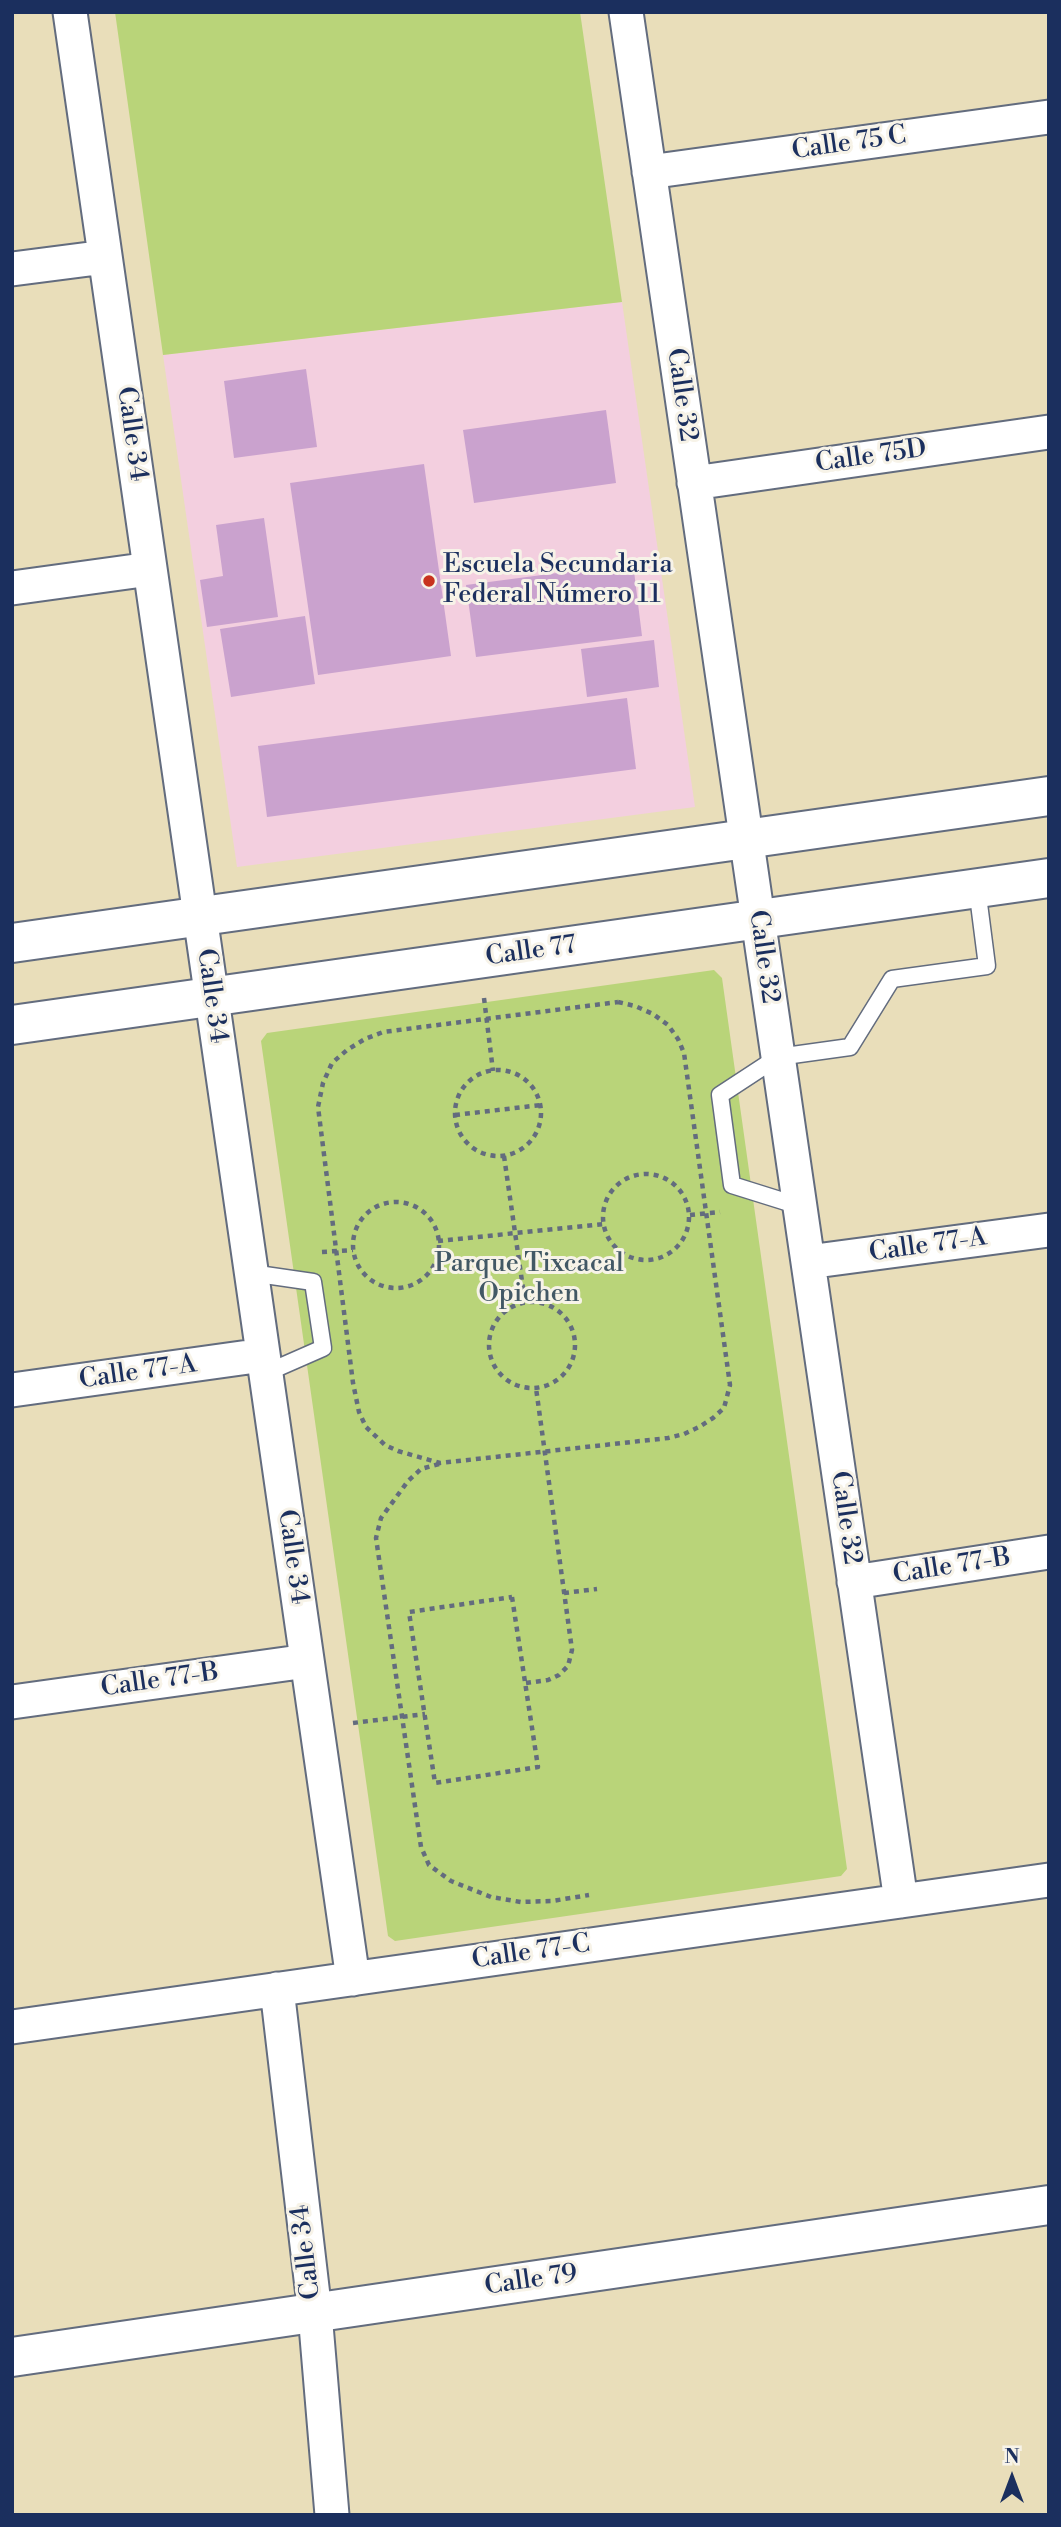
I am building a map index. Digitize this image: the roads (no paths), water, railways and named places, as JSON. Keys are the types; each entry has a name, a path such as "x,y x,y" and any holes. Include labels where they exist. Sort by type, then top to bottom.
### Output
{"street":[{"name":"Calle 34","path":"70,12 353,1979"},
{"name":"Calle 32","path":"626,12 901,1901"},
{"name":"Calle 75 C","path":"649,172 1049,117"},
{"path":"12,269 105,257"},
{"name":"Calle 75D","path":"694,483 1049,432"},
{"path":"12,588 150,569"},
{"path":"12,943 1049,796"},
{"name":"Calle 77","path":"12,1025 1049,878"},
{"name":"Calle 77-A","path":"808,1262 1049,1230"},
{"name":"Calle 77-A","path":"12,1391 264,1364"},
{"name":"Calle 77-B","path":"854,1582 1049,1552"},
{"name":"Calle 77-B","path":"12,1702 307,1661"},
{"name":"Calle 77-C","path":"12,2027 1049,1880"},
{"name":"Calle 34","path":"277,1989 315,2313 332,2515"},
{"name":"Calle 79","path":"12,2357 1049,2205"}],"lane":[{"path":"799,1206 732,1185 720,1095 778,1057 850,1047 892,979 987,966 977,888"},
{"path":"251,1273 313,1282 323,1348 264,1364"}],"place":[{"name":"Escuela Secundaria Federal Número 11","path":"429,581"}],"park label":[{"name":"Parque Tixcacal Opichen","path":"529,1280"}]}
